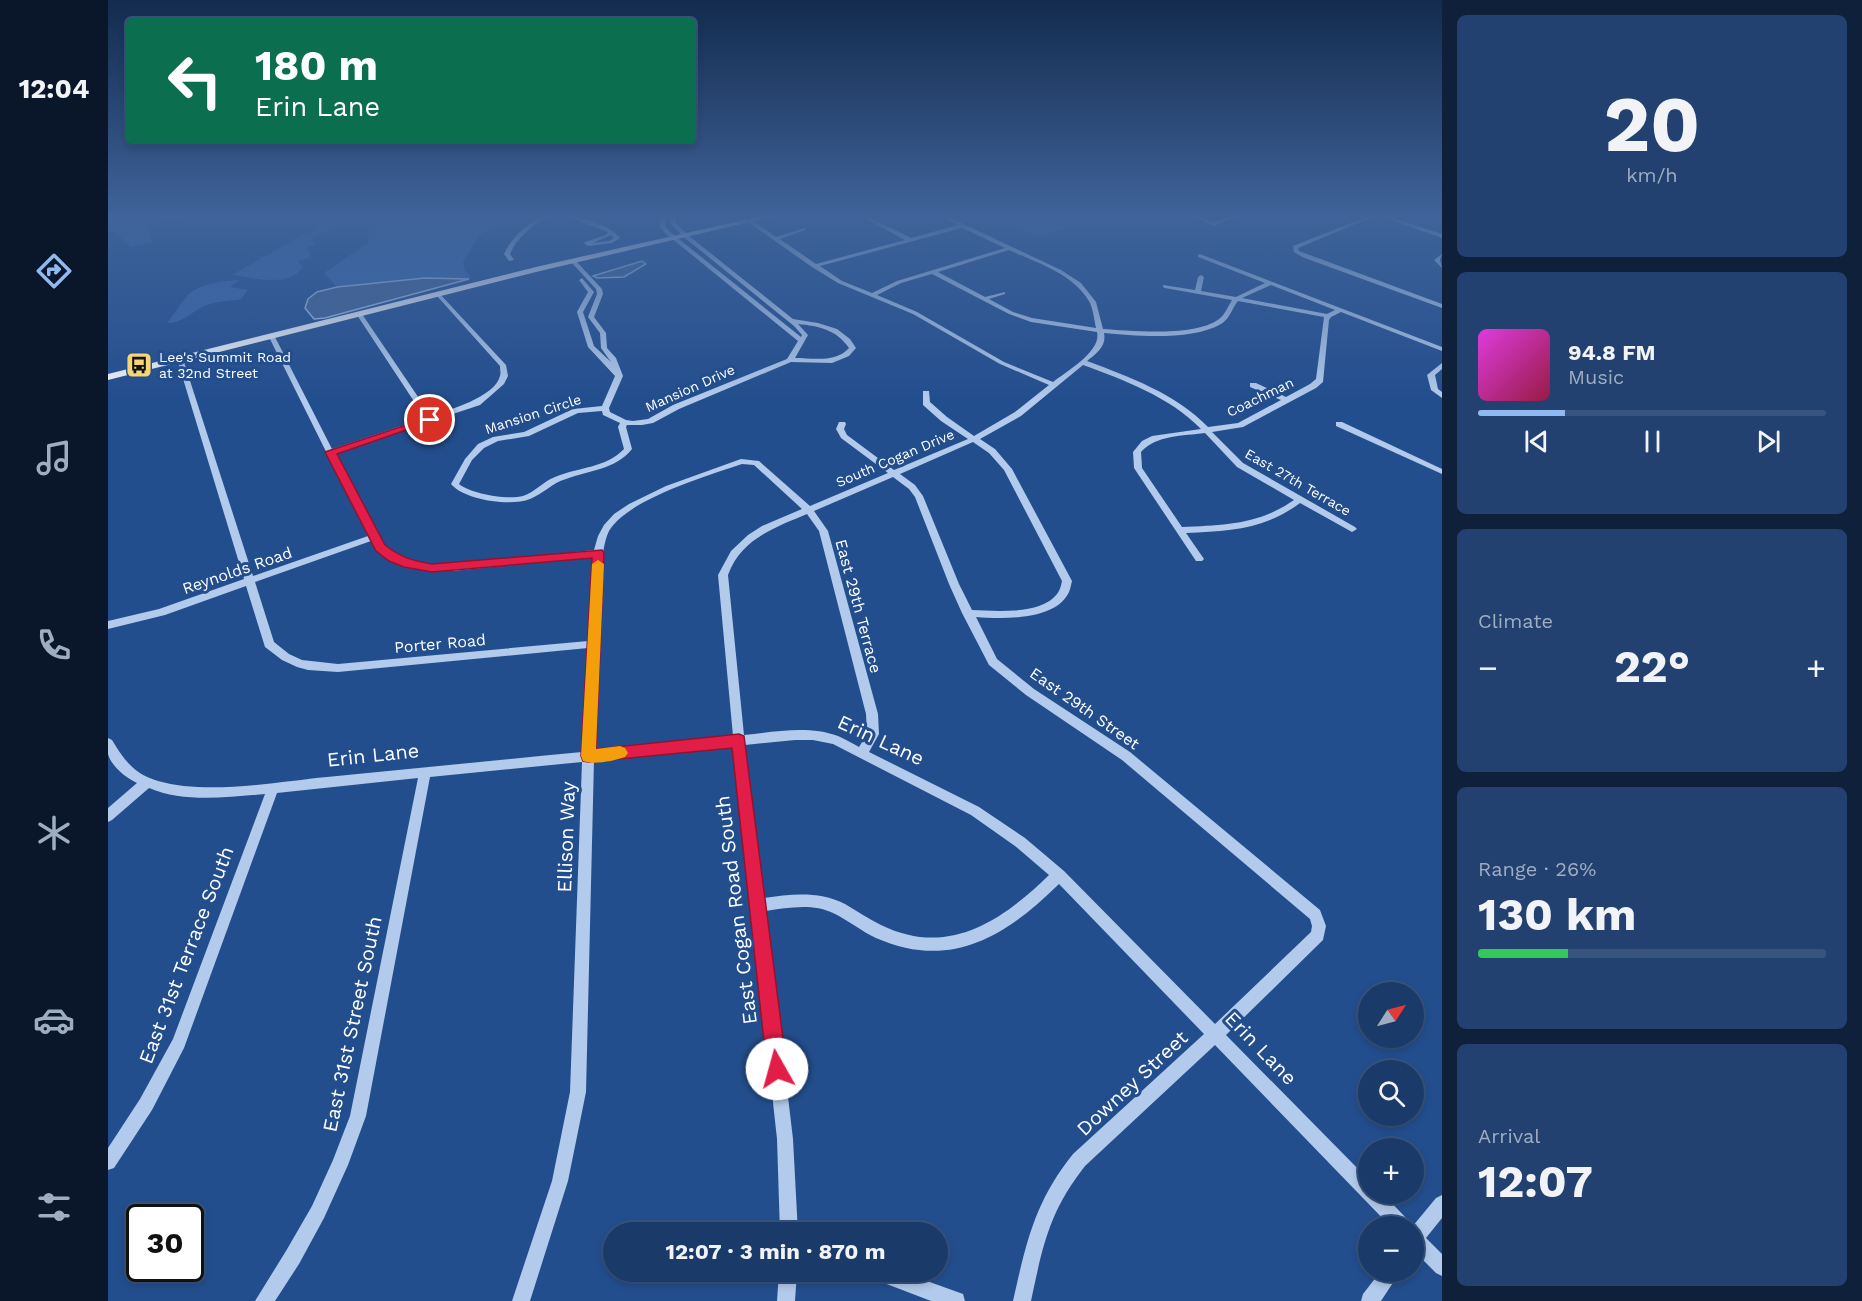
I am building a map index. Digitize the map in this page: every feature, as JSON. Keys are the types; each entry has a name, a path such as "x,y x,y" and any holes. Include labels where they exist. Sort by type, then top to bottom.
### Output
{"main road":[{"path":"108,378 510,278"}],"street":[{"path":"581,278 591,292 580,312 586,327 587,340 597,355 619,376"},
{"path":"587,278 600,289 591,317 603,333 604,348 613,358 619,376 605,408 606,413 624,423"},
{"path":"727,278 802,342"},
{"path":"733,278 805,335 790,360"},
{"path":"833,278 915,313 1002,363 1055,385"},
{"path":"873,295 912,278"},
{"path":"944,278 1011,313 1031,320 1159,334 1193,331 1224,319 1237,299 1271,283"},
{"path":"1069,278 1079,284 1093,302 1100,328"},
{"path":"1198,292 1201,278"},
{"path":"1257,278 1442,349"},
{"path":"1364,278 1442,306"},
{"path":"1165,286 1328,316 1341,310"},
{"path":"1162,294 1174,287"},
{"path":"983,299 1003,292"},
{"path":"331,452 462,410 486,398 500,384 504,368 439,295"},
{"path":"360,315 430,420"},
{"name":"Coachman","path":"1179,530 1138,468 1137,454 1145,443 1155,438 1240,425 1313,386 1320,380 1328,316"},
{"path":"790,321 820,325 848,338 854,348 847,355 832,361 790,360"},
{"name":"South Cogan Drive","path":"727,618 723,575 735,551 750,537 808,509 974,439 1018,414 1083,362 1101,344 1100,328"},
{"path":"272,337 380,548 394,558 409,564 440,568 598,553"},
{"path":"180,359 249,582"},
{"name":"Mansion Drive","path":"624,423 648,423 676,408 790,360"},
{"name":"East 27th Terrace","path":"1083,362 1159,394 1186,412 1240,465 1352,529"},
{"path":"1442,365 1431,375 1436,390 1442,396"},
{"path":"1253,385 1286,400"},
{"path":"926,393 926,403 992,451 1008,469 1067,581 1067,590 1062,598 1044,608 1008,614 967,613"},
{"name":"Mansion Circle","path":"605,408 576,411 532,431 496,439 481,446 469,459 455,484 458,489 469,494 526,498 559,478 621,459 628,449 622,427 624,423"},
{"path":"1340,423 1442,472"},
{"name":"East 29th Street","path":"842,424 840,429 844,436 894,472 919,496 967,613 993,662 1030,692 1126,756 1315,915 1319,926"},
{"name":"Ellison Way","path":"521,1301 560,1181 578,1092 588,756 598,553 601,538 608,526 629,506 741,460 749,461"},
{"name":"East 29th Terrace","path":"749,461 756,463 808,509 823,531 872,714 873,734 862,753"},
{"path":"1179,530 1257,524 1281,514 1299,500"},
{"path":"1179,530 1199,559"},
{"name":"Reynolds Road","path":"108,625 161,612 374,537"},
{"name":"Porter Road","path":"249,582 269,644 284,658 308,667 338,668 594,644"},
{"name":"East Cogan Road South","path":"727,618 785,1139 789,1222"},
{"name":"Erin Lane","path":"147,782 197,792 273,788 739,741 813,735 835,740 975,811 1020,842 1059,875 1358,1181"},
{"path":"108,743 120,763 147,782 108,816"},
{"name":"East 31st Street South","path":"264,1301 281,1277 316,1216 343,1158 358,1116 425,773"},
{"name":"East 31st Terrace South","path":"108,1162 145,1108 179,1043 273,788"},
{"path":"758,906 784,902 820,902 834,906 897,939 920,945 948,945 970,940 993,930 1032,903 1059,875"},
{"name":"Downey Street","path":"1023,1301 1038,1227 1061,1181 1079,1160 1216,1034 1318,935 1319,926"},
{"path":"1381,1204 1392,1216"},
{"path":"1424,1223 1442,1204"},
{"path":"1424,1249 1442,1267"},
{"path":"786,1301 787,1282"},
{"path":"904,1282 956,1301"},
{"path":"1370,1301 1383,1282"}],"shaded area":[{"path":"251,278 289,278 280,280"},
{"path":"328,278 470,278 425,278 337,287"},
{"path":"425,278 469,279 325,318 314,319 305,308 308,299 317,292 337,287"},
{"path":"239,280 230,287 248,290 241,299 211,304 184,319 167,323 193,291 212,283"}],"slow traffic":[{"path":"598,564 588,756 620,753"}],"place":[{"name":"Lee's Summit Road at 32nd Street","path":"139,365"}],"route":[{"path":"430,420 331,452 380,548 394,558 409,564 432,568 598,553 588,756 739,741 777,1069"}]}
